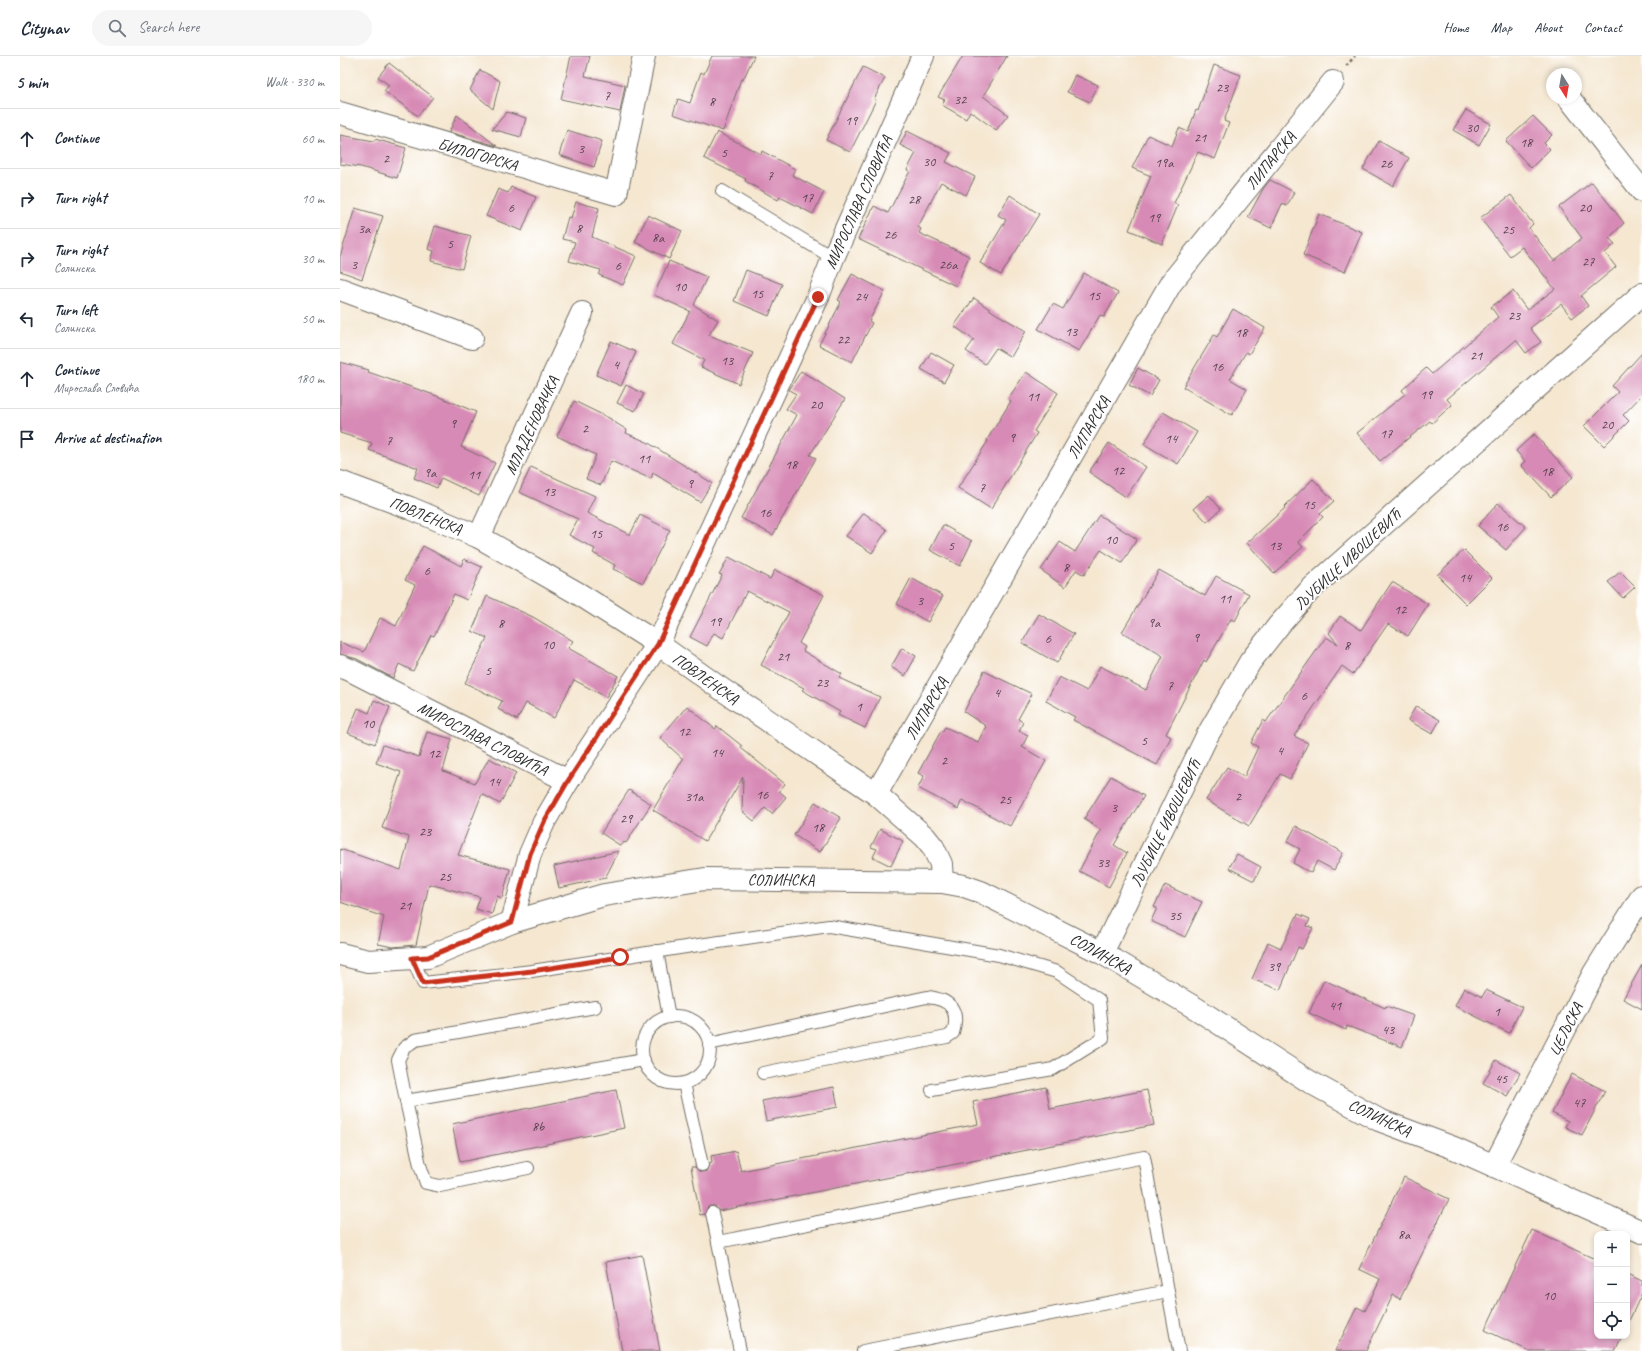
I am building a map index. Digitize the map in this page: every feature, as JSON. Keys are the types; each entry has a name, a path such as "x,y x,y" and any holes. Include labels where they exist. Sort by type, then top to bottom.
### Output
{"street":[{"name":"БИЛОГОРСКА","path":"340,113 616,194 644,56"},
{"name":"МИРОСЛАВА СЛОВИЋА","path":"340,666 352,670 568,781 658,644 818,297 833,258 923,56"},
{"name":"ЛИПАРСКА","path":"876,794 1172,283 1333,82"},
{"path":"1574,104 1642,191"},
{"path":"340,289 472,338"},
{"name":"ЉУБИЦЕ ИВОШЕВИЋ","path":"1102,953 1206,736 1250,662 1279,625 1311,589 1642,294"},
{"name":"МЛАДЕНОВАЧКА","path":"479,537 582,313"},
{"name":"ПОВЛЕНСКА","path":"340,482 410,508 479,537 579,594 658,644 876,794 917,829 929,842 941,864 942,882"},
{"path":"512,922 530,854 544,822 568,781"},
{"name":"СОЛИНСКА","path":"340,954 368,961 428,957 512,922 604,895 705,879 942,882 964,886 981,892 1102,953 1197,1009 1310,1082 1379,1120 1454,1148 1642,1232"},
{"name":"ЦЕЉСКА","path":"1494,1166 1594,973 1642,896"}],"lane":[{"path":"722,191 833,258"},
{"path":"412,958 423,983 532,971 829,926 999,955 1057,972 1099,1000 1103,1038 1052,1069 932,1090"},
{"path":"657,951 669,1017"},
{"path":"709,1044 927,997 939,998 949,1002 955,1014 956,1023 954,1033 947,1037 763,1073"},
{"path":"528,1168 440,1186 426,1183 420,1165 398,1060 404,1048 414,1040 595,1007"},
{"path":"680,1016 691,1020 700,1026 706,1035 709,1044 710,1054 707,1064 701,1072 694,1079 684,1083 674,1084 655,1076 648,1069 642,1050 644,1038 650,1028 658,1021 669,1017 680,1016"},
{"path":"406,1101 644,1060"},
{"path":"684,1083 702,1165"},
{"path":"718,1242 1144,1157 1179,1351"},
{"path":"712,1213 740,1351"},
{"path":"863,1351 1168,1291"}],"building":[{"path":"571,56 590,56 585,76 625,85 620,112 561,99"},
{"path":"712,56 754,56 743,80 741,79 723,131 673,114 678,99 690,103 701,72 704,74"},
{"path":"963,56 1007,56 983,96 1008,115 996,130 970,111 966,119 942,105 945,100 938,97"},
{"path":"389,63 433,97 418,116 384,91 389,85 378,77"},
{"path":"1214,65 1241,75 1224,121 1229,123 1215,159 1198,152 1174,203 1178,205 1162,244 1129,230 1151,176 1132,168 1148,135 1172,146 1179,128 1188,132 1196,110 1198,111"},
{"path":"863,67 885,78 874,99 876,100 850,152 826,140"},
{"path":"480,70 500,81 493,109 470,90"},
{"path":"1075,75 1098,85 1090,102 1067,92"},
{"path":"1466,110 1491,124 1479,145 1453,130"},
{"path":"507,112 526,118 521,137 492,129"},
{"path":"457,115 497,146 449,132"},
{"path":"1533,116 1552,135 1544,143 1550,149 1531,168 1506,141"},
{"path":"567,130 602,141 594,167 559,155"},
{"path":"907,131 951,153 946,162 975,177 966,195 941,182 918,227 921,229 919,233 969,256 956,286 858,239 874,206 888,213 910,171 907,170 916,153 900,145"},
{"path":"717,132 761,154 762,151 795,169 792,175 824,192 813,214 780,197 778,200 745,181 746,179 704,158"},
{"path":"340,135 374,141 375,139 406,148 397,178 361,167 340,164"},
{"path":"1379,141 1409,158 1393,186 1363,169"},
{"path":"1270,180 1294,192 1287,206 1282,204 1271,228 1248,217 1263,189"},
{"path":"1592,182 1624,223 1609,238 1615,244 1605,253 1616,267 1581,296 1588,306 1572,318 1561,304 1530,328 1541,342 1526,353 1516,340 1447,399 1452,405 1432,423 1430,421 1380,461 1357,433 1405,394 1402,390 1426,368 1432,374 1498,317 1491,307 1513,291 1527,310 1555,289 1522,247 1510,256 1480,218 1511,195 1533,224 1529,228 1554,261 1582,238 1559,207"},
{"path":"511,187 536,197 522,231 486,216 498,189 508,193"},
{"path":"1010,195 1039,214 1001,275 980,263 1006,220 998,215"},
{"path":"576,202 599,208 592,237 636,256 623,285 599,275 601,270 569,261 575,242 562,239 568,217 571,218"},
{"path":"355,208 383,216 362,279 340,271 340,257"},
{"path":"1319,214 1362,232 1345,272 1303,255"},
{"path":"648,215 682,231 669,259 635,242"},
{"path":"435,226 471,236 462,269 431,261 434,251 428,249"},
{"path":"669,261 707,277 694,305 718,320 709,335 753,353 739,384 701,367 704,360 673,344 690,311 654,295"},
{"path":"746,270 782,284 769,316 734,301"},
{"path":"1084,273 1118,293 1104,317 1100,315 1079,351 1038,329 1053,304 1063,309"},
{"path":"852,274 885,291 869,321 872,323 852,362 819,345 841,302 838,300"},
{"path":"974,298 995,313 1026,331 1011,357 996,348 985,364 966,351 974,340 954,326"},
{"path":"1233,309 1265,328 1249,354 1246,352 1230,379 1247,389 1232,415 1183,387 1214,335 1217,337"},
{"path":"611,341 636,352 621,386 596,375"},
{"path":"931,352 954,365 944,382 921,369"},
{"path":"1642,353 1642,395 1623,415 1629,421 1604,446 1584,426 1618,392 1612,386"},
{"path":"340,362 369,370 368,372 437,396 476,412 461,447 495,463 479,496 441,478 437,488 414,478 418,468 369,450 372,443 340,433"},
{"path":"1138,368 1159,380 1150,396 1129,385"},
{"path":"801,371 845,399 810,455 816,458 773,535 741,518 797,415 786,409 796,394 789,390"},
{"path":"1026,372 1058,393 1034,431 1037,433 991,509 958,488 988,441 987,440 1011,401 1008,399"},
{"path":"626,385 644,394 635,411 617,403"},
{"path":"574,401 611,419 627,430 626,433 647,442 712,483 700,502 653,473 651,479 611,461 601,485 586,479 596,455 557,436"},
{"path":"1163,412 1197,432 1178,464 1144,444"},
{"path":"1534,434 1573,477 1551,497 1521,465 1525,461 1516,451"},
{"path":"1109,443 1146,467 1126,497 1089,472"},
{"path":"531,467 595,496 587,513 630,535 640,515 670,530 643,583 613,569 615,565 593,553 595,549 569,535 578,519 519,492"},
{"path":"1313,479 1334,501 1320,514 1323,517 1298,542 1303,547 1274,573 1247,543 1285,508 1284,507"},
{"path":"1209,495 1221,509 1207,522 1194,508"},
{"path":"1498,503 1526,527 1506,550 1478,526"},
{"path":"864,513 887,530 872,553 846,536"},
{"path":"1099,515 1137,539 1122,563 1101,550 1084,575 1076,570 1065,587 1041,570 1060,542 1075,552"},
{"path":"943,525 972,541 960,566 930,550"},
{"path":"423,546 461,566 464,559 482,567 467,600 454,594 434,636 431,635 413,671 399,664 393,678 357,659 340,654 340,642 364,652 380,618 396,626 415,585 405,580"},
{"path":"1464,550 1492,578 1466,604 1437,575"},
{"path":"729,557 770,579 775,570 824,595 799,643 805,647 803,651 842,674 839,678 880,697 865,728 838,715 840,712 802,690 804,688 761,665 789,612 747,591 723,638 714,633 707,646 690,637 722,575 719,574"},
{"path":"1159,570 1205,596 1216,576 1249,594 1235,621 1231,619 1206,662 1204,660 1166,734 1171,737 1157,765 1073,720 1075,717 1046,701 1059,677 1087,691 1100,666 1146,690 1163,656 1122,632"},
{"path":"1620,572 1635,587 1623,598 1608,582"},
{"path":"911,578 943,596 928,622 897,604"},
{"path":"1392,582 1428,604 1408,636 1388,624 1353,674 1342,666 1294,736 1308,743 1290,779 1280,774 1249,826 1206,800 1227,767 1244,777 1258,747 1251,743 1263,720 1266,722 1326,637 1338,644 1329,633 1340,616 1361,630"},
{"path":"487,596 533,617 573,641 568,648 618,676 606,697 574,680 554,718 526,703 517,720 498,709 502,701 465,683 487,638 472,631"},
{"path":"1039,614 1074,634 1057,663 1022,643"},
{"path":"902,648 916,656 905,676 891,667"},
{"path":"984,671 1032,694 1018,719 1023,722 1019,731 1028,735 1022,747 1046,761 1010,826 962,800 958,809 918,788 924,776 918,773 941,731 942,732 945,727 978,742 986,726 964,712"},
{"path":"374,700 390,707 375,744 348,733 358,708 369,713"},
{"path":"687,706 715,729 717,726 785,784 779,791 786,797 772,814 765,808 754,821 742,811 743,777 705,841 653,810 683,759 660,738"},
{"path":"1416,706 1440,720 1432,734 1408,720"},
{"path":"427,732 452,739 443,771 475,783 489,758 516,773 500,804 482,794 458,855 510,869 502,898 497,896 492,914 476,909 480,897 429,884 416,945 393,947 378,944 384,917 340,902 340,849 401,870 409,837 382,828 401,772 376,763 383,745 419,757"},
{"path":"1111,776 1144,796 1114,845 1127,853 1109,887 1079,871 1101,830 1084,819"},
{"path":"629,790 651,804 626,843 624,842 621,846 601,833"},
{"path":"815,802 841,818 820,852 794,835"},
{"path":"1296,826 1343,853 1334,870 1317,861 1311,873 1293,863 1300,849 1287,842"},
{"path":"880,829 903,841 891,866 873,857 877,849 871,847"},
{"path":"619,851 605,878 559,888 554,866"},
{"path":"1237,854 1261,867 1254,881 1229,868"},
{"path":"1165,885 1202,902 1185,937 1151,921 1157,908 1154,907"},
{"path":"1298,914 1310,919 1307,926 1313,928 1302,949 1298,947 1280,990 1252,979 1268,942 1281,948"},
{"path":"1642,965 1642,1009 1623,999"},
{"path":"1324,980 1385,1008 1386,1006 1414,1016 1402,1047 1347,1026 1346,1030 1309,1013"},
{"path":"1464,988 1482,997 1486,990 1522,1007 1509,1033 1455,1006"},
{"path":"1496,1060 1520,1073 1507,1096 1483,1083"},
{"path":"1572,1074 1605,1091 1582,1135 1565,1127 1568,1121 1552,1113"},
{"path":"834,1087 838,1107 766,1121 762,1101"},
{"path":"1046,1087 1050,1109 1147,1090 1154,1125 719,1211 715,1206 710,1206 707,1208 705,1214 700,1215 691,1167 695,1167 700,1172 707,1171 709,1164 712,1163 711,1156 736,1151 741,1171 978,1124 973,1102"},
{"path":"616,1090 624,1128 460,1162 452,1124"},
{"path":"1404,1177 1449,1199 1400,1299 1393,1295 1366,1351 1335,1351 1357,1307 1365,1311 1380,1279 1359,1269"},
{"path":"1532,1230 1594,1259 1594,1339 1621,1339 1615,1351 1529,1351 1485,1330"},
{"path":"642,1255 660,1351 622,1351 606,1262"},
{"path":"1630,1275 1642,1281 1642,1293 1630,1319"}],"route":[{"path":"620,957 532,971 423,983 412,958 428,957 512,922 530,854 544,822 568,781 658,644 818,297"}]}
